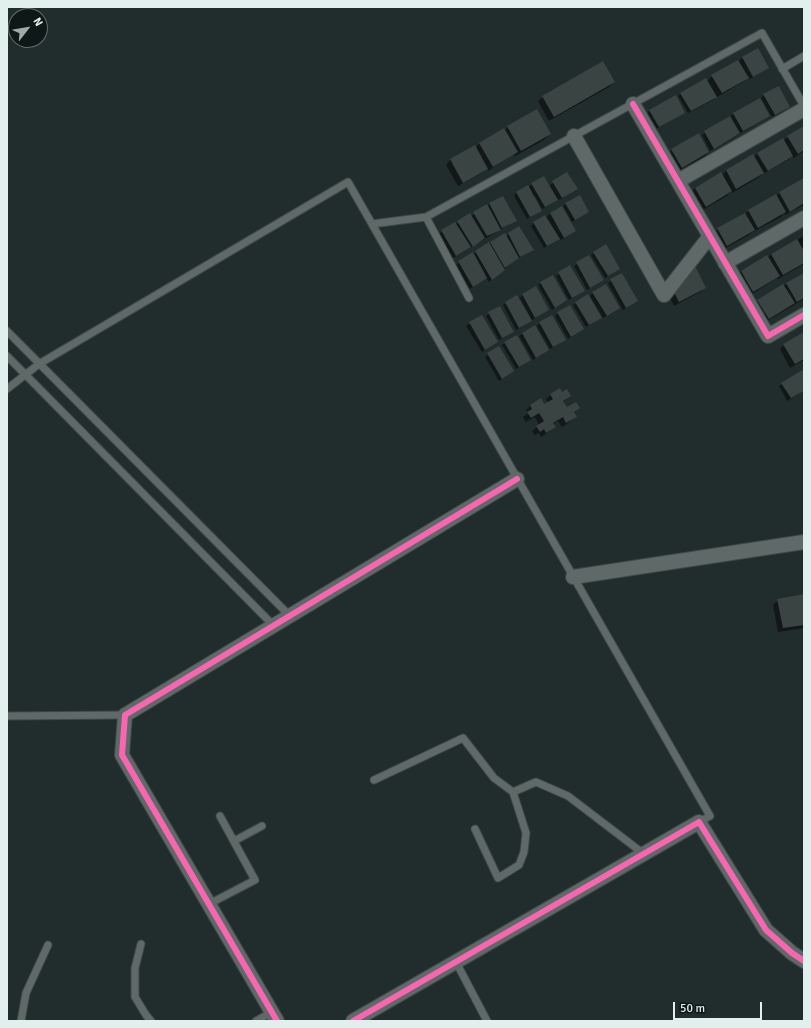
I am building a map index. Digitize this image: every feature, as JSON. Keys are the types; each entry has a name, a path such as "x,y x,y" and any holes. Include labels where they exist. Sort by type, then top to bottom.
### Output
{"street":[{"path":"633,104 768,336 804,315"},
{"path":"678,181 804,107"},
{"path":"574,136 664,295 710,236"},
{"path":"725,263 804,218"},
{"path":"274,1016 122,755 125,715 517,478"},
{"path":"573,577 804,542"},
{"path":"353,1021 699,822 766,930 792,953 804,961"}],"lane":[{"path":"372,224 426,217 762,33 804,107"},
{"path":"782,69 804,56"},
{"path":"7,389 40,364 348,182 710,816 699,822"},
{"path":"426,217 469,298"},
{"path":"7,331 289,615"},
{"path":"7,356 274,626"},
{"path":"7,364 26,375"},
{"path":"7,716 125,715"},
{"path":"374,780 463,738 494,778 513,792 526,833 524,852 519,865 498,878 476,830"},
{"path":"513,792 536,782 568,796 645,854"},
{"path":"209,904 255,880 220,816"},
{"path":"234,841 262,826"},
{"path":"141,944 135,968 135,997 151,1021"},
{"path":"21,1021 26,993 48,945"},
{"path":"456,962 487,1021"},
{"path":"256,1021 274,1016"}],"building":[{"path":"758,48 769,68 753,77 742,57"},
{"path":"738,60 749,78 722,93 711,75"},
{"path":"603,61 615,82 554,117 542,96"},
{"path":"706,78 717,97 691,111 680,93"},
{"path":"779,86 790,107 775,115 763,94"},
{"path":"676,95 685,113 659,127 649,110"},
{"path":"760,98 770,116 743,131 733,113"},
{"path":"537,109 551,134 521,151 507,126"},
{"path":"730,116 740,133 714,149 704,131"},
{"path":"804,126 804,150 798,154 787,136"},
{"path":"504,128 518,152 493,167 479,143"},
{"path":"699,133 709,152 682,168 671,149"},
{"path":"783,138 793,156 768,171 757,153"},
{"path":"475,145 488,169 463,183 450,159"},
{"path":"753,154 764,173 736,189 726,170"},
{"path":"567,172 578,189 562,198 552,181"},
{"path":"721,172 732,191 706,207 695,188"},
{"path":"544,176 558,200 545,207 531,183"},
{"path":"804,178 804,203 790,212 779,192"},
{"path":"528,185 542,211 530,217 516,192"},
{"path":"776,194 786,212 758,228 748,210"},
{"path":"580,195 589,212 575,220 565,203"},
{"path":"503,196 517,221 502,228 489,203"},
{"path":"487,204 501,230 487,236 473,212"},
{"path":"562,206 576,231 564,238 550,213"},
{"path":"470,213 485,238 473,247 457,221"},
{"path":"745,213 755,230 727,246 717,228"},
{"path":"545,215 560,239 547,246 533,222"},
{"path":"455,222 471,247 456,256 441,230"},
{"path":"519,226 534,250 520,257 508,233"},
{"path":"505,233 519,258 505,268 490,242"},
{"path":"797,239 804,251 804,263 783,275 771,254"},
{"path":"489,242 505,270 492,280 475,251"},
{"path":"606,244 620,269 608,276 593,252"},
{"path":"473,252 487,278 473,287 458,261"},
{"path":"589,255 604,280 590,288 576,262"},
{"path":"767,255 780,276 753,292 741,271"},
{"path":"570,265 585,291 572,298 558,272"},
{"path":"695,266 706,288 679,302 668,280"},
{"path":"622,273 638,301 626,308 610,279"},
{"path":"804,273 804,298 797,302 786,283"},
{"path":"553,275 567,300 555,308 540,282"},
{"path":"606,284 620,308 607,316 592,292"},
{"path":"783,284 795,303 769,319 757,300"},
{"path":"536,286 549,310 535,318 522,294"},
{"path":"588,294 602,318 589,325 575,302"},
{"path":"517,295 532,321 519,328 505,302"},
{"path":"570,305 584,329 571,337 557,312"},
{"path":"500,306 514,332 502,338 488,312"},
{"path":"482,315 498,342 485,350 469,322"},
{"path":"552,315 566,340 553,347 539,322"},
{"path":"535,325 549,350 536,358 522,333"},
{"path":"804,332 804,359 795,364 783,344"},
{"path":"517,335 531,360 519,367 504,342"},
{"path":"499,346 514,371 502,379 487,353"},
{"path":"804,369 804,391 791,398 781,383"},
{"path":"560,388 562,392 567,389 571,396 563,401 567,407 576,402 580,408 574,412 577,417 566,423 563,417 553,423 556,427 546,433 544,429 540,432 536,426 544,421 539,413 531,418 527,412 532,409 530,405 541,398 544,404 553,399 550,394"},
{"path":"804,594 804,625 783,628 777,599"}],"cycle path":[{"path":"633,104 768,336 804,315"},
{"path":"277,1021 122,755 125,715 517,479"},
{"path":"353,1021 699,822 766,930 792,953 804,961"}]}
